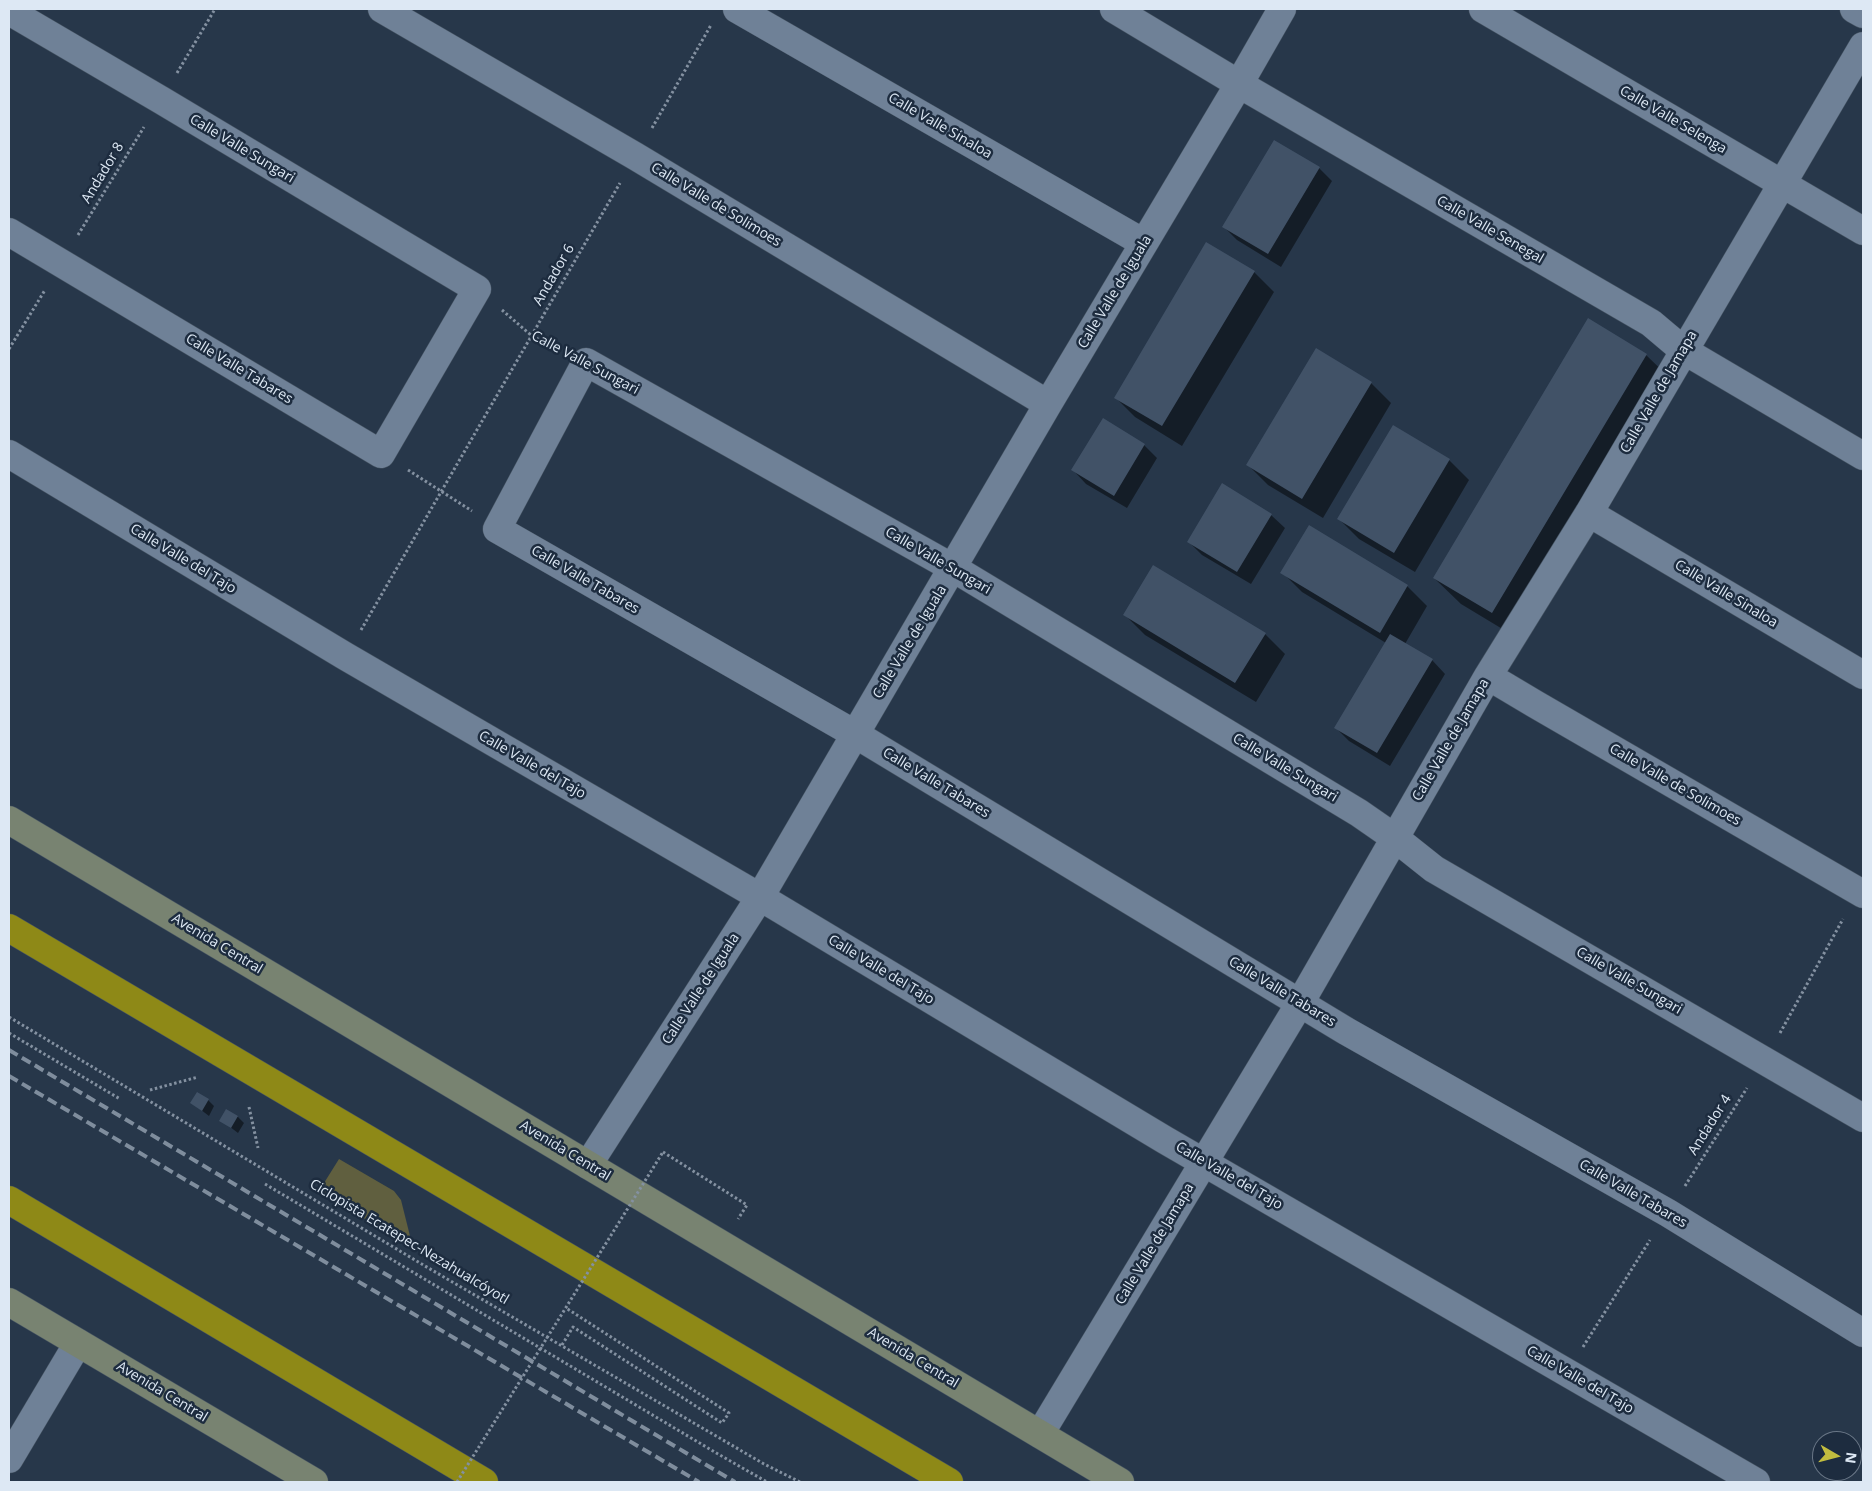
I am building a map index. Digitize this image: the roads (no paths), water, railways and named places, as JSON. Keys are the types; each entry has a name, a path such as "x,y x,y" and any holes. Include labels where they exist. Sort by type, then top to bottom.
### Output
{"highway":[{"path":"9,928 949,1482"},
{"path":"9,1200 484,1482"}],"main road":[{"name":"Avenida Central","path":"9,820 1120,1482"},
{"name":"Avenida Central","path":"9,1302 314,1482"}],"street":[{"name":"Calle Valle de Solimoes","path":"382,9 635,156 1048,404"},
{"name":"Calle Valle Senegal","path":"1114,9 1239,84 1652,323 1684,350 1863,456"},
{"name":"Calle Valle de Iguala","path":"588,1164 760,897 1048,404 1282,9"},
{"name":"Calle Valle Selenga","path":"1482,9 1863,231"},
{"path":"1854,9 1863,14"},
{"name":"Calle Valle Sungari","path":"9,11 476,289 381,454"},
{"name":"Calle Valle Sinaloa","path":"726,13 1144,243"},
{"name":"Calle Valle de Jamapa","path":"1040,1434 1300,1003 1488,676 1588,512 1863,46"},
{"name":"Calle Valle Tabares","path":"9,232 381,454"},
{"name":"Calle Valle Sungari","path":"497,528 586,362 953,568 1360,813 1434,868 1863,1118"},
{"name":"Calle Valle del Tajo","path":"9,454 345,656 760,897 1205,1162 1756,1482"},
{"name":"Calle Valle Sinaloa","path":"1588,512 1863,675"},
{"name":"Calle Valle Tabares","path":"497,528 855,734 1300,1003 1668,1213 1863,1333"},
{"name":"Calle Valle de Solimoes","path":"1488,676 1861,892"},
{"path":"9,1459 78,1343"}],"railway":[{"path":"9,1050 735,1482"},
{"path":"9,1076 699,1482"}]}
